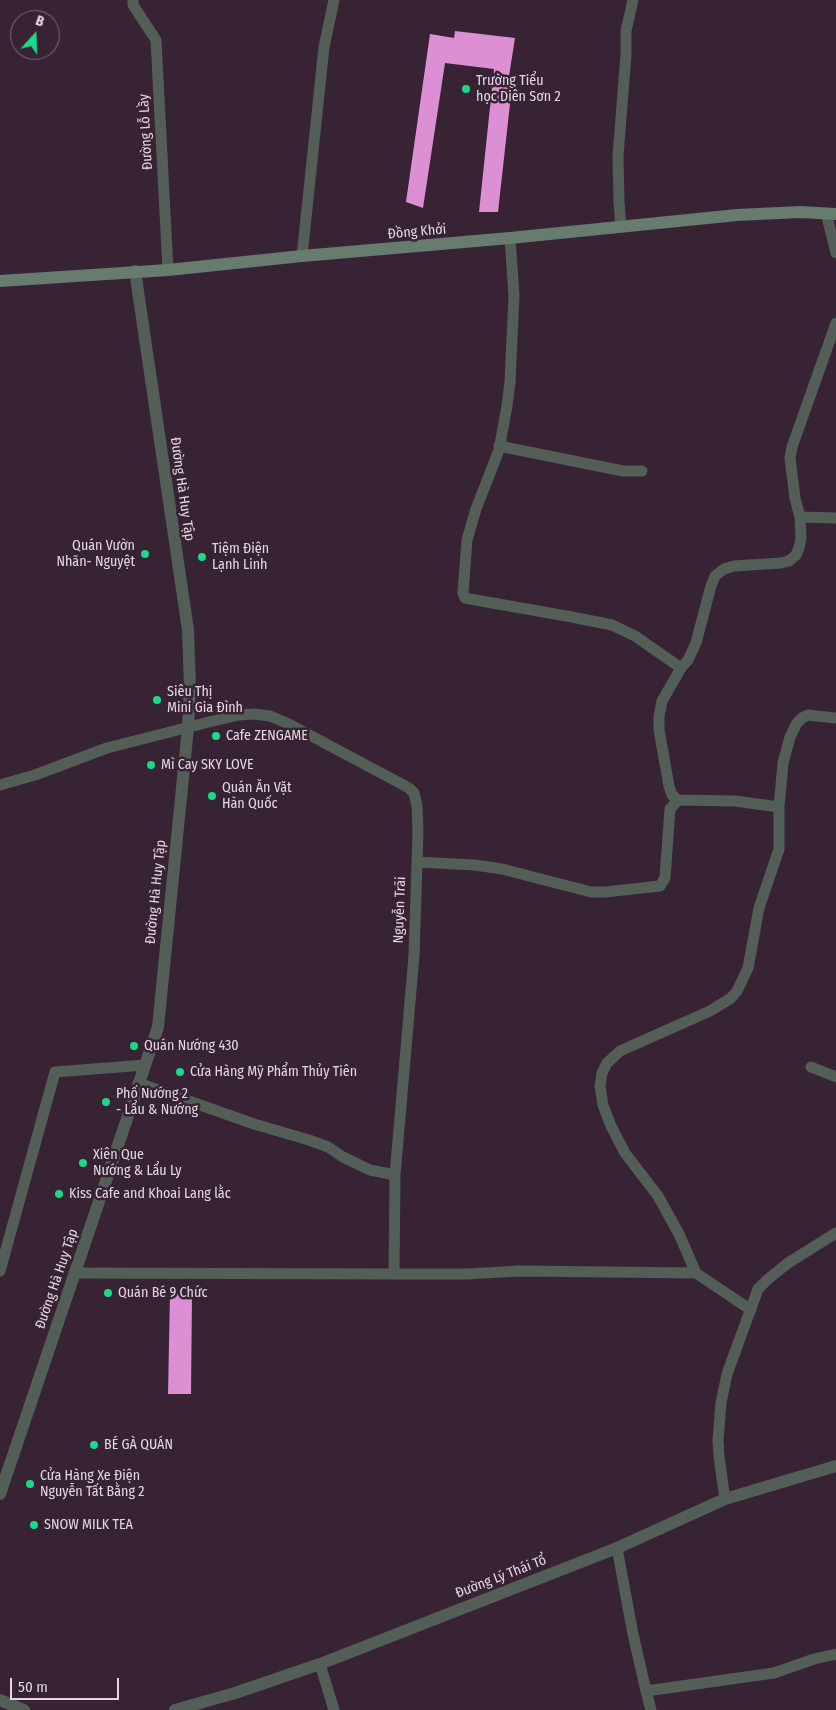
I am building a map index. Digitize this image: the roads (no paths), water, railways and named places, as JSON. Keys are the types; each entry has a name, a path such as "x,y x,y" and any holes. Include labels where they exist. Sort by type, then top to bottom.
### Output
{"main road":[{"name":"Đồng Khởi","path":"0,281 168,270 737,215 800,212 831,213"}],"street":[{"name":"Đường Lỗ Lầy","path":"133,0 133,5 156,40 168,270"},
{"path":"302,256 324,47 334,0"},
{"path":"620,227 618,156 626,31 633,0"},
{"path":"831,213 836,253"},
{"path":"510,238 514,320 509,390 500,446 476,509 467,540 462,593 465,598 572,616 612,625 635,636 681,668"},
{"name":"Đường Hà Huy Tập","path":"0,1494 158,1026 188,728 190,687 188,630 135,271"},
{"path":"779,807 735,800 678,800 672,795 669,786 658,730 662,701 681,668 688,660 696,643 715,576 724,569 734,566 781,563 789,561 796,555 801,538 800,517 795,498 790,458 792,447 836,323"},
{"path":"500,446 623,471 642,471"},
{"path":"800,517 836,518"},
{"name":"Nguyễn Trãi","path":"0,785 35,775 107,748 239,715 254,714 270,716 289,724 414,793 417,806 414,956 395,1175 394,1274"},
{"path":"751,1310 696,1273 679,1234 658,1196 625,1153 611,1126 603,1105 600,1086 602,1073 607,1063 620,1051 710,1011 731,998 737,991 748,968 759,908 779,849 779,807 783,763 790,736 796,723 808,715 836,718"},
{"path":"417,862 476,865 502,869 591,892 660,886 665,878 670,809 678,800"},
{"path":"0,1271 55,1072 145,1065"},
{"path":"810,1067 836,1078"},
{"path":"138,1083 254,1124 309,1140 328,1147 343,1157 370,1170 395,1175"},
{"path":"725,1500 718,1440 721,1403 727,1374 758,1289 788,1263 836,1233"},
{"path":"74,1273 467,1274 520,1270 696,1273"},
{"name":"Đường Lý Thái Tổ","path":"175,1710 235,1693 320,1664 617,1548 725,1500 836,1466"},
{"path":"617,1548 633,1634 651,1710"},
{"path":"646,1691 774,1673 814,1659 836,1654"},
{"path":"320,1664 334,1710"},
{"path":"0,1700 24,1710"}],"place":[{"name":"Trường Tiểu học Diên Sơn 2","path":"466,89"},
{"name":"Quán Vườn Nhãn- Nguyệt","path":"145,554"},
{"name":"Tiệm Điện Lạnh Linh","path":"202,557"},
{"name":"Siêu Thị Mini Gia Đình","path":"157,700"},
{"name":"Cafe ZENGAME","path":"216,736"},
{"name":"Mì Cay SKY LOVE","path":"151,765"},
{"name":"Quán Ăn Vặt Hàn Quốc","path":"212,796"},
{"name":"Quán Nướng 430","path":"134,1046"},
{"name":"Cửa Hàng Mỹ Phẩm Thủy Tiên","path":"180,1072"},
{"name":"Phố Nướng 2 - Lẩu & Nướng","path":"106,1102"},
{"name":"Xiên Que Nướng & Lẩu Ly","path":"83,1163"},
{"name":"Kiss Cafe and Khoai Lang lằc","path":"59,1194"},
{"name":"Quán Bé 9 Chức","path":"108,1293"},
{"name":"BÉ GÀ QUÁN","path":"94,1445"},
{"name":"Cửa Hàng Xe Điện Nguyễn Tất Bằng 2","path":"30,1484"},
{"name":"SNOW MILK TEA","path":"34,1525"}]}
